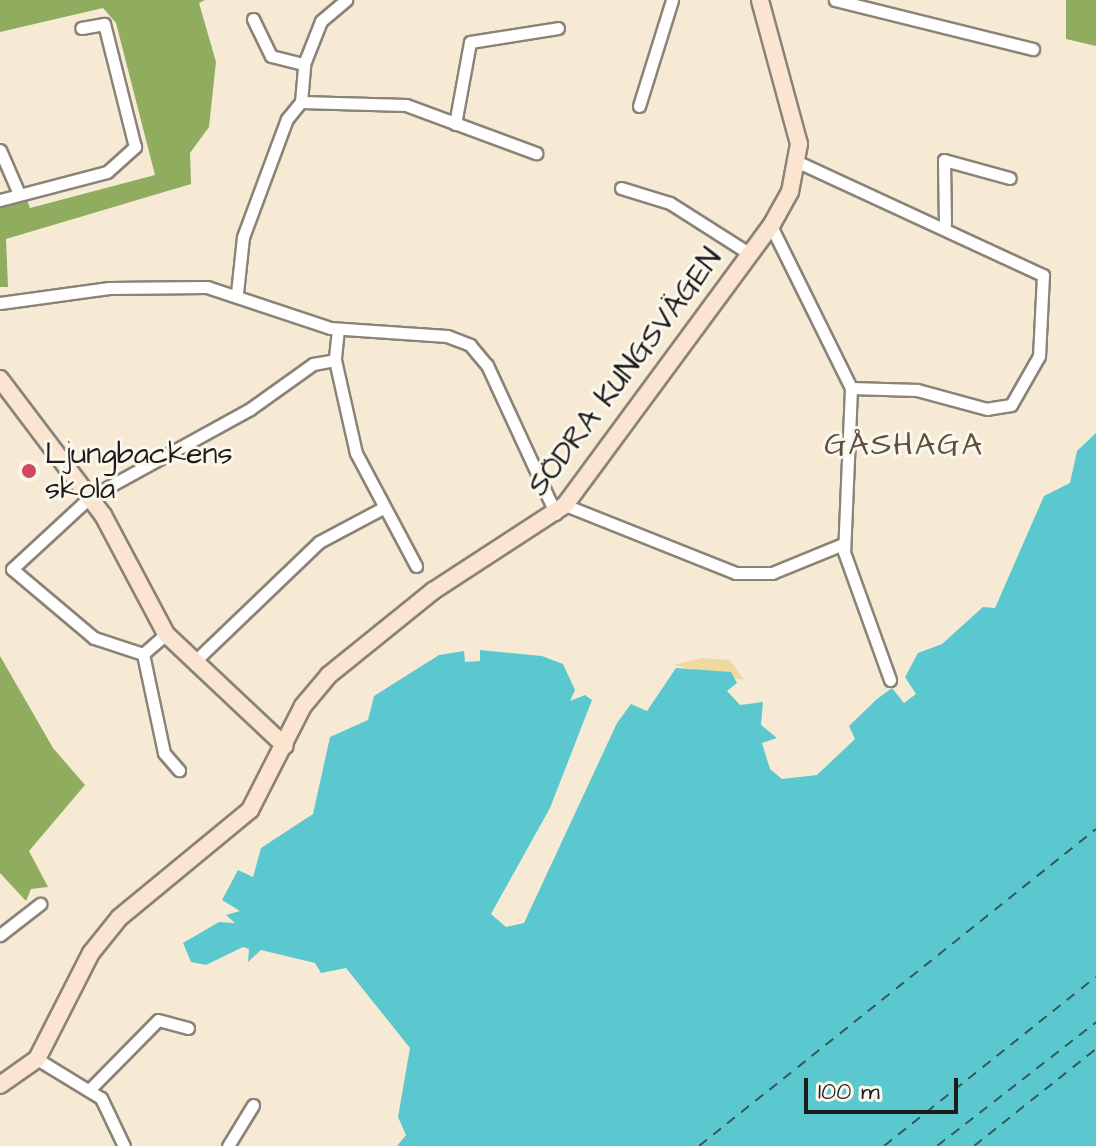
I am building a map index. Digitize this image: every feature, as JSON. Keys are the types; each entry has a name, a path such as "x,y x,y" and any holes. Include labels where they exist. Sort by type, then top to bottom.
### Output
{"street":[{"path":"237,293 243,237 287,119 301,102 304,64 321,21 346,0"},
{"path":"639,106 672,0"},
{"name":"SÖDRA KUNGSVÄGEN","path":"0,1085 37,1059 102,937 250,810 303,706 351,655 433,591 560,510 771,226 798,162 795,121 760,0"},
{"path":"835,0 1033,49"},
{"path":"253,19 271,56 304,64"},
{"path":"0,200 107,172 135,147 104,24 81,28"},
{"path":"455,124 470,42 558,28"},
{"path":"301,102 406,105 536,153"},
{"path":"0,150 19,194"},
{"path":"945,224 944,160 1010,178"},
{"path":"798,162 945,224 1043,275 1039,356 1019,394 1001,410 917,390 851,388"},
{"path":"621,188 670,203 750,254"},
{"path":"771,226 851,388 843,544 890,680"},
{"path":"0,303 161,285 237,293 338,329 426,332 470,345 501,389 560,510 736,573 772,573 843,544"},
{"path":"338,329 335,360 356,453 416,566"},
{"path":"143,654 90,635 12,573 41,537 90,497 250,409 313,364 335,360"},
{"path":"0,379 90,497 166,634 285,746"},
{"path":"194,662 319,542 383,508"},
{"path":"143,654 166,634"},
{"path":"143,654 164,753 179,770"},
{"path":"0,935 40,904"},
{"path":"91,1088 158,1020 188,1028"},
{"path":"37,1059 91,1088 124,1146"},
{"path":"228,1146 253,1105"}],"green space":[{"path":"0,0 205,0 199,3 216,62 209,127 190,153 191,184 6,239 8,287 0,287 0,208 27,200 30,208 155,175 116,23 103,8 0,32"},
{"path":"1066,0 1096,0 1096,46 1066,39"},
{"path":"0,656 53,748 85,785 29,851 48,887 31,889 26,901 0,873"}],"sand":[{"path":"702,658 730,660 744,680 673,665"}],"water":[{"path":"1096,433 1096,1146 397,1146 406,1135 398,1117 410,1048 346,968 321,973 315,963 261,950 248,962 249,949 243,947 206,965 191,962 183,943 219,922 235,923 226,915 240,911 222,900 238,870 253,877 261,848 313,814 330,737 368,720 374,696 439,655 464,651 465,662 480,661 480,650 542,656 563,664 575,690 570,701 585,695 592,700 550,808 491,914 506,927 524,923 617,723 631,704 647,711 676,668 731,672 737,683 727,691 740,705 763,702 761,725 777,738 762,743 770,769 782,779 817,775 855,739 849,726 877,699 892,688 904,703 916,694 905,677 918,653 942,644 983,607 995,608 1044,496 1070,483 1077,451"}],"ferry route":[{"path":"699,1146 1096,829"},
{"path":"884,1146 1096,977"},
{"path":"937,1146 1096,1022"},
{"path":"974,1146 1096,1049"}],"place":[{"name":"Ljungbackens skola","path":"29,471"}],"district":[{"name":"GÅSHAGA","path":"904,445"}]}
